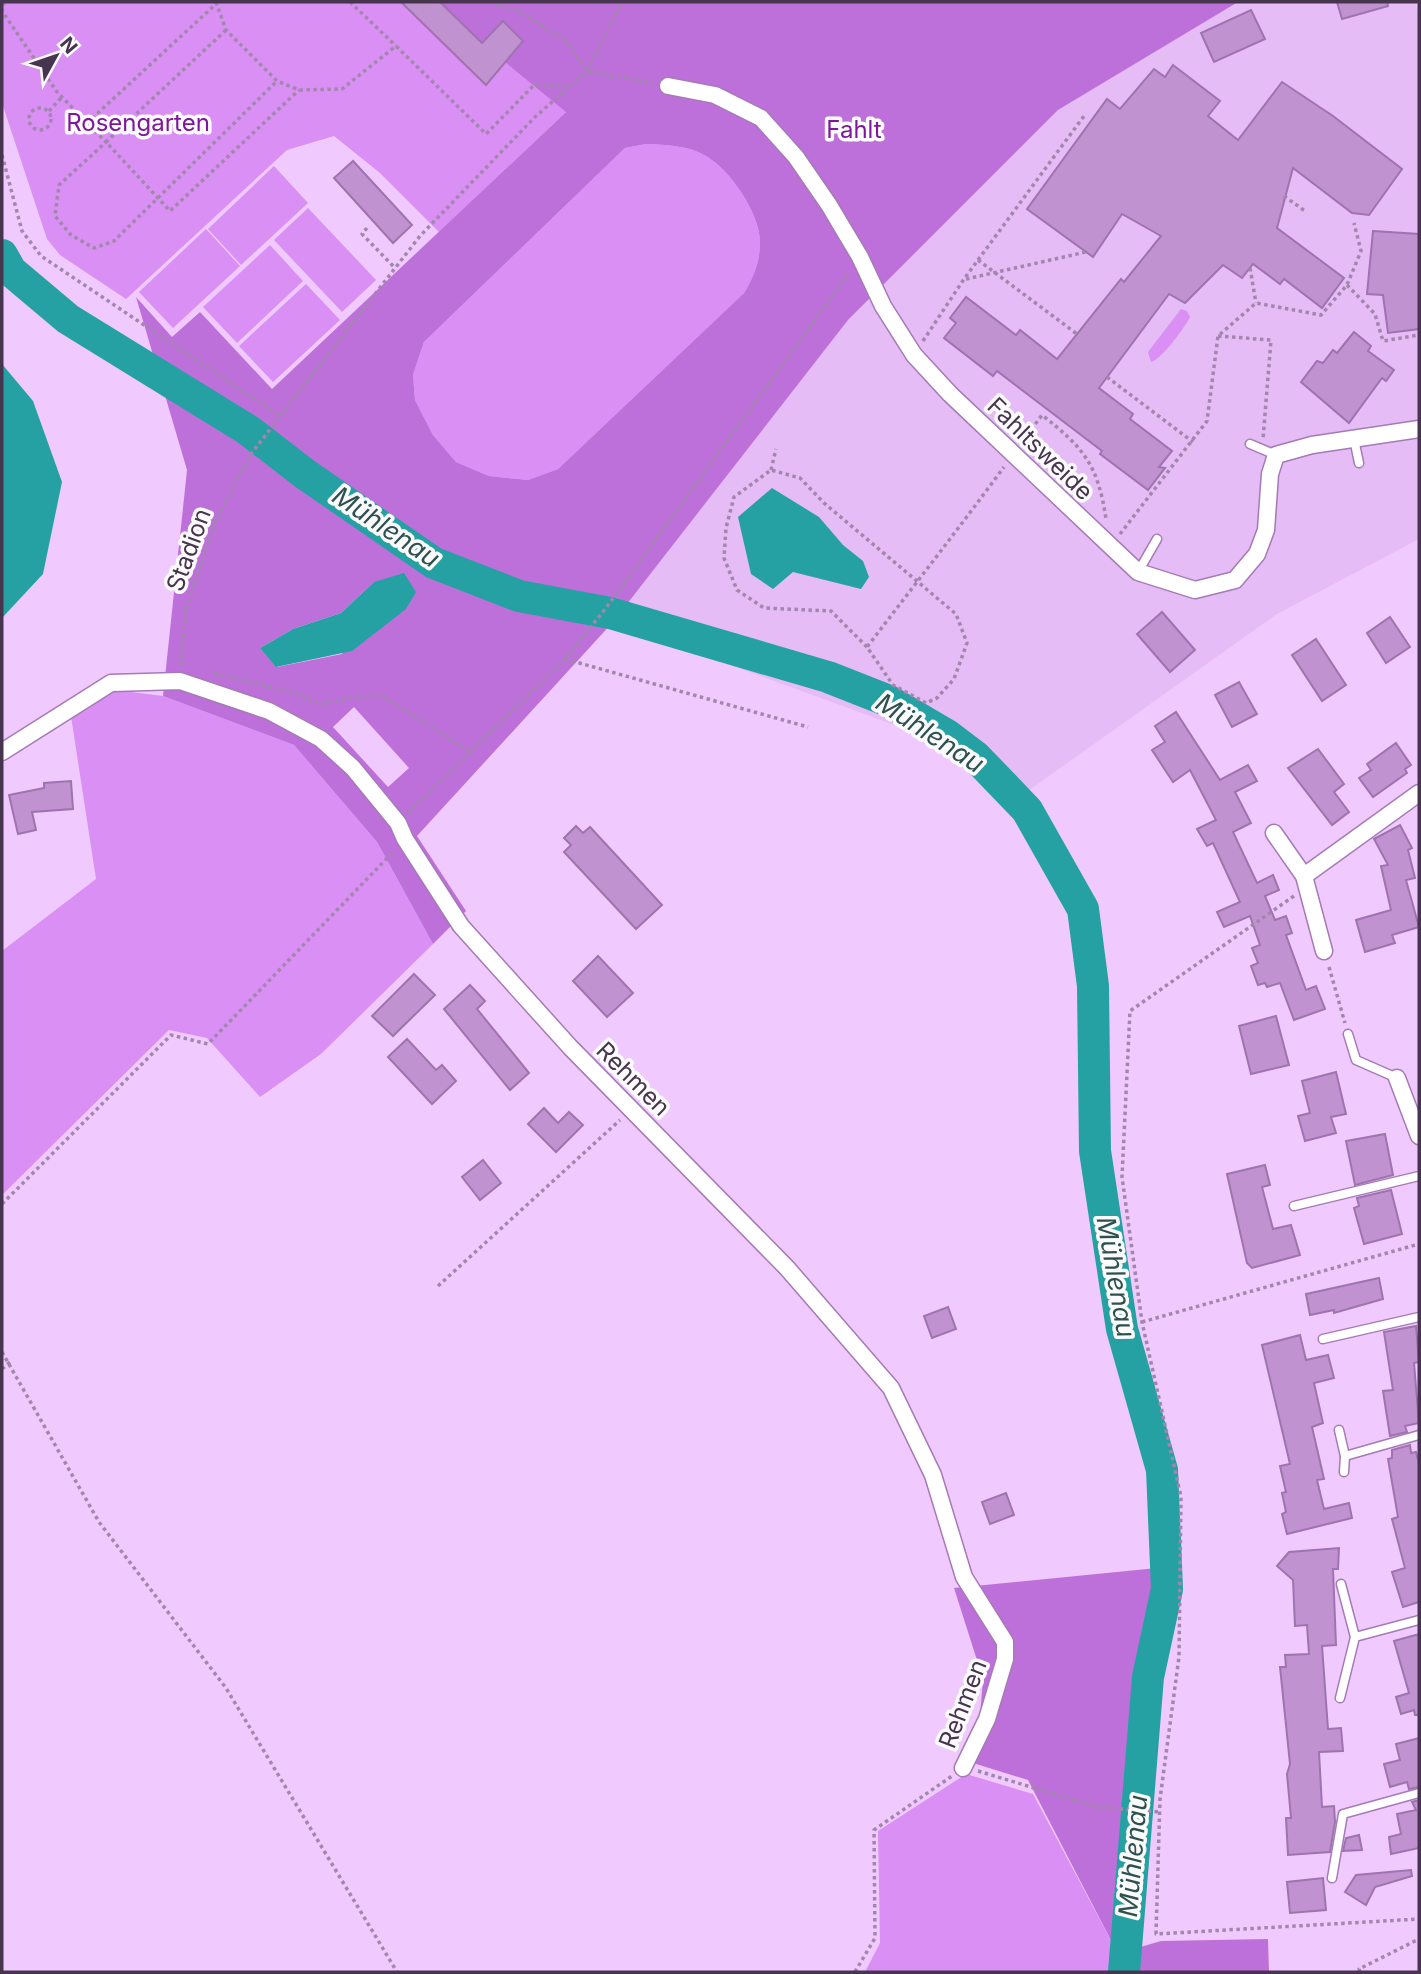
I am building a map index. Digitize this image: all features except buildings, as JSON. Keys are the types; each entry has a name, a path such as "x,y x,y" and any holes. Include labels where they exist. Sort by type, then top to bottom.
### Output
{"street":[{"name":"Fahltsweide","path":"668,86 715,95 761,118 796,157 860,257 883,306 914,355 950,394 1138,572 1195,590 1235,580 1257,554 1266,530 1270,474 1268,452"},
{"path":"1268,452 1419,429"},
{"name":"Rehmen","path":"2,752 111,683 180,681 269,711 321,739 353,768 398,823 405,839 461,926 570,1047 787,1268 891,1388 933,1475 964,1577 1005,1642 1005,1659 987,1719 963,1768"},
{"path":"1305,881 1419,793"},
{"path":"1274,833 1305,881 1324,951"},
{"path":"1397,1078 1419,1136"}],"lane":[{"path":"1354,438 1359,463"},
{"path":"1250,444 1268,452"},
{"path":"1138,572 1157,539"},
{"path":"1348,1034 1356,1060 1397,1078"},
{"path":"1293,1206 1419,1176"},
{"path":"1323,1339 1419,1317"},
{"path":"1339,1430 1345,1456 1344,1472"},
{"path":"1345,1456 1419,1435"},
{"path":"1340,1698 1355,1637 1341,1584"},
{"path":"1355,1637 1419,1620"},
{"path":"1332,1878 1343,1814 1419,1793"}],"path":[{"path":"4,2 2,11 62,97 170,211 299,90"},
{"path":"87,123 217,2 226,30 277,81 299,90 342,89 396,46"},
{"path":"350,2 486,134 534,85 567,85"},
{"path":"489,2 516,10 564,39 587,71 668,86"},
{"path":"587,71 622,2"},
{"path":"2,20 8,19"},
{"path":"226,30 59,184 55,216 71,235 94,248 114,241 277,81"},
{"name":"Stadion","path":"194,668 181,665 191,596 216,520 251,454 420,236 567,85 587,71"},
{"path":"49,111 62,97"},
{"path":"41,107 49,111 52,120 48,128 39,131 32,128 28,118 32,110 41,107"},
{"path":"914,355 964,279 1084,116"},
{"path":"2,155 22,231 41,256 280,416"},
{"path":"1284,196 1306,211"},
{"path":"1256,303 1321,315 1347,285 1361,251 1354,223"},
{"path":"367,228 362,234 395,268"},
{"path":"964,279 1086,252"},
{"path":"398,823 565,659 609,604 860,257"},
{"path":"978,260 1077,334"},
{"path":"1250,268 1256,303"},
{"path":"1347,285 1375,314 1383,341 1419,335"},
{"path":"1110,547 1207,421 1218,336 1256,303"},
{"path":"1218,336 1271,340 1268,452"},
{"path":"1107,377 1193,442"},
{"path":"867,647 1042,415 1076,441 1092,465 1103,500 1110,547"},
{"path":"771,470 800,478 824,503 956,614 967,643 954,679 937,698 926,703 892,685 867,647 831,611 764,608 737,590 724,558 726,528 734,497 771,470 776,449"},
{"path":"565,659 808,727"},
{"path":"206,671 294,693 321,704 356,697 382,696 470,751"},
{"path":"2,1204 171,1035 208,1044 405,839"},
{"path":"1305,881 1130,1011 1122,1177 1142,1322 1181,1497 1179,1657 1160,1812 1156,1934 1419,1919"},
{"path":"1324,951 1348,1034"},
{"path":"438,1286 593,1147 631,1109"},
{"path":"1142,1322 1419,1244"},
{"path":"2,1352 99,1522 226,1688 397,1972"},
{"path":"2,1369 10,1362"},
{"path":"855,1972 875,1938 874,1830 963,1768 1097,1807 1160,1812"},
{"path":"1360,1972 1359,1969 1419,1939"}],"shaded area":[{"path":"1238,2 1416,2 1419,26 1419,539 1277,614 1011,803 922,735 613,622 848,320 1058,110"},
{"path":"2,364 33,401 62,482 43,574 2,618"},
{"path":"772,488 819,517 843,545 863,561 869,577 861,589 793,572 773,589 751,574 738,517"},
{"path":"404,573 416,592 406,609 352,651 276,667 260,648 293,629 341,613 374,582"}],"green space":[{"name":"Rosengarten","path":"2,2 432,2 567,111 439,232 380,173 334,136 287,150 126,299 60,255 47,239 2,103"},
{"name":"Fahlt","path":"432,2 1238,2 1058,110 848,320 613,622 417,836 466,911 433,944 377,842 294,745 163,696 187,470 136,297 172,337 200,312 272,389 566,112","holes":["646,144 683,147 704,155 714,161 741,192 755,218 760,242 756,269 744,293 558,469 528,480 489,476 456,462 433,435 415,400 413,375 424,342 625,148","374,582 342,654 277,667 260,648 293,629 341,613","354,707 409,768 388,787 333,727"]},
{"path":"646,144 683,147 704,155 723,170 741,192 755,218 760,242 756,269 744,293 558,469 528,480 489,476 456,462 433,435 415,400 413,375 424,342 625,148"},
{"path":"274,166 308,203 241,265 208,229"},
{"path":"308,208 376,280 342,312 274,240"},
{"path":"206,229 240,266 173,328 139,292"},
{"path":"270,245 303,281 237,343 203,307"},
{"path":"306,284 340,320 273,382 239,346"},
{"path":"1181,309 1187,311 1190,317 1167,349 1151,362 1148,352"},
{"path":"115,690 163,696 294,745 377,842 433,944 321,1054 260,1097 207,1038 169,1030 2,1195 2,951 96,879 71,716"},
{"path":"1157,1568 1140,1676 1116,1950 1028,1780 973,1763 957,1763 980,1716 983,1679 954,1588"},
{"path":"966,1774 1033,1794 1116,1950 1115,1972 865,1972 880,1943 878,1831"},
{"path":"1268,1939 1269,1972 1136,1972 1137,1948 1161,1941"}],"waterway":[{"name":"Mühlenau","path":"2,255 11,271 68,319 248,430 305,474 434,563 519,596 610,613 828,677 889,701 947,735 976,757 1027,810 1083,909 1093,986 1095,1151 1122,1329 1162,1470 1167,1589 1148,1677 1124,1972"}]}
